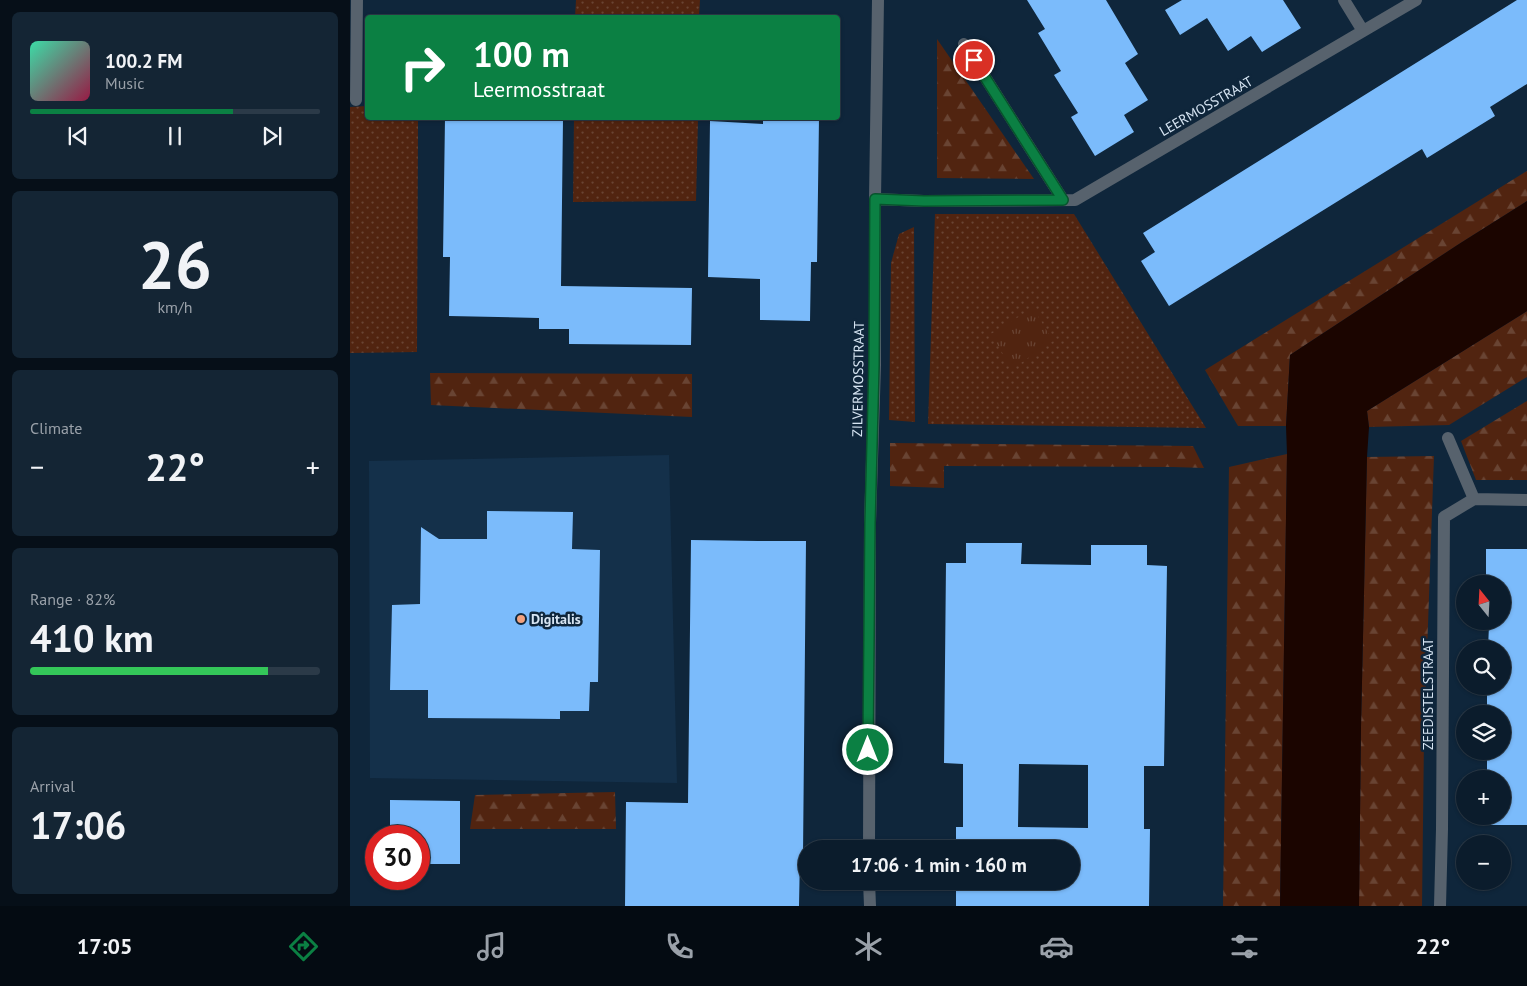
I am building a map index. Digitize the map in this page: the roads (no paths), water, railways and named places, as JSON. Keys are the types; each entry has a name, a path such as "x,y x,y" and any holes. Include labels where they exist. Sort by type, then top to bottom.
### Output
{"street":[{"path":"356,0 356,100"},
{"name":"ZILVERMOSSTRAAT","path":"869,840 870,523 874,365 878,0"},
{"path":"1344,0 1363,31"},
{"name":"LEERMOSSTRAAT","path":"875,199 924,201 1075,200 1416,0"},
{"path":"964,44 1063,200"},
{"path":"1448,438 1474,499 1527,500"},
{"name":"ZEEDISTELSTRAAT","path":"1440,906 1444,517 1474,499"},
{"path":"869,890 870,906"}],"place":[{"name":"Digitalis","path":"521,619"}]}
